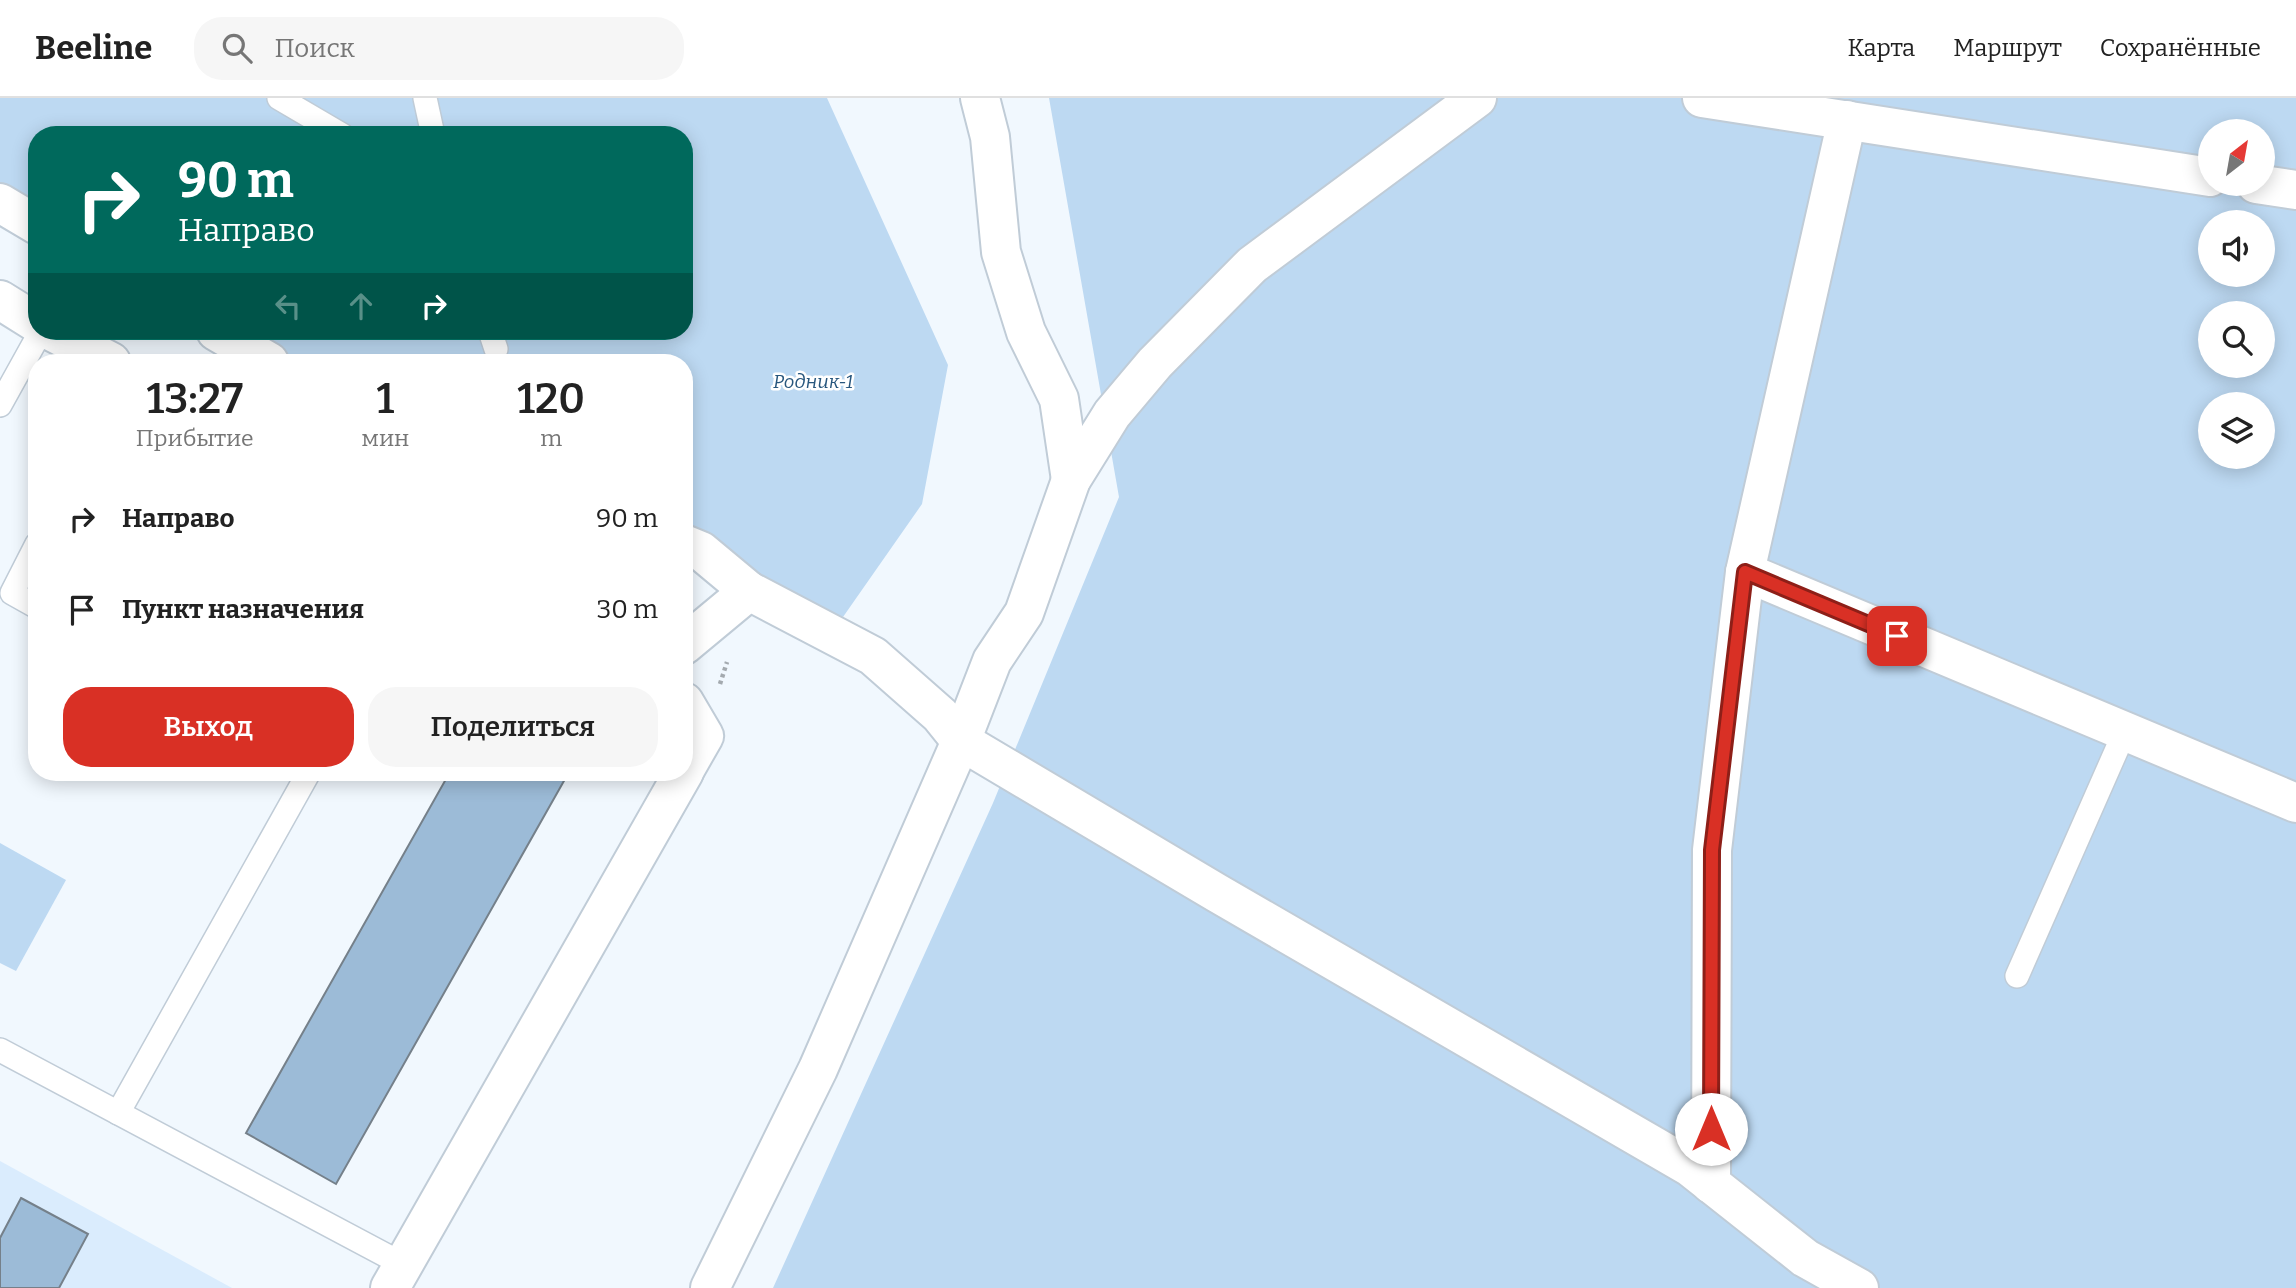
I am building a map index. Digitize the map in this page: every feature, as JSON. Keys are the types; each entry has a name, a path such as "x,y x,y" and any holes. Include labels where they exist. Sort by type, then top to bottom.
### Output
{"street":[{"path":"980,98 990,137 1001,252 1026,332 1059,399 1071,480"},
{"path":"710,1288 818,1069 961,741 992,661 1024,613 1071,480 1112,414 1146,374 1252,265 1477,98"},
{"path":"1702,98 2198,175"},
{"path":"1711,1184 1712,850 1745,572 1847,120"},
{"path":"2275,187 2296,190"},
{"path":"0,203 28,220"},
{"path":"0,300 28,317"},
{"path":"68,340 96,354"},
{"path":"231,340 255,354"},
{"path":"693,548 701,551 749,591 873,656 940,715 961,741 1690,1167 1805,1258 1859,1288"},
{"path":"1745,572 2296,803"},
{"path":"693,638 749,591"},
{"path":"693,717 704,736 693,756"},
{"path":"397,1276 679,781"}],"lane":[{"path":"279,98 327,126"},
{"path":"425,98 431,126"},
{"path":"0,405 28,354"},
{"path":"28,562 12,593 28,602"},
{"path":"2017,976 2125,731"},
{"path":"118,1113 304,781"},
{"path":"0,1050 118,1113 397,1276"}],"shaded area":[{"path":"0,1161 232,1288 0,1288"}],"green space":[{"name":"Родник-1","path":"0,98 827,98 948,365 922,504 843,617 693,553 693,354 228,354 208,340 693,340 693,126 28,126 28,213 0,193"},
{"path":"1049,98 2296,98 2296,1288 773,1288 993,803 1119,497"},
{"path":"0,843 66,880 16,971 0,963"}],"building":[{"path":"445,781 564,781 336,1184 246,1133"},
{"path":"21,1198 88,1234 59,1288 0,1288 0,1238"}],"route":[{"path":"1711,1129 1712,850 1745,572 1897,636"}]}
